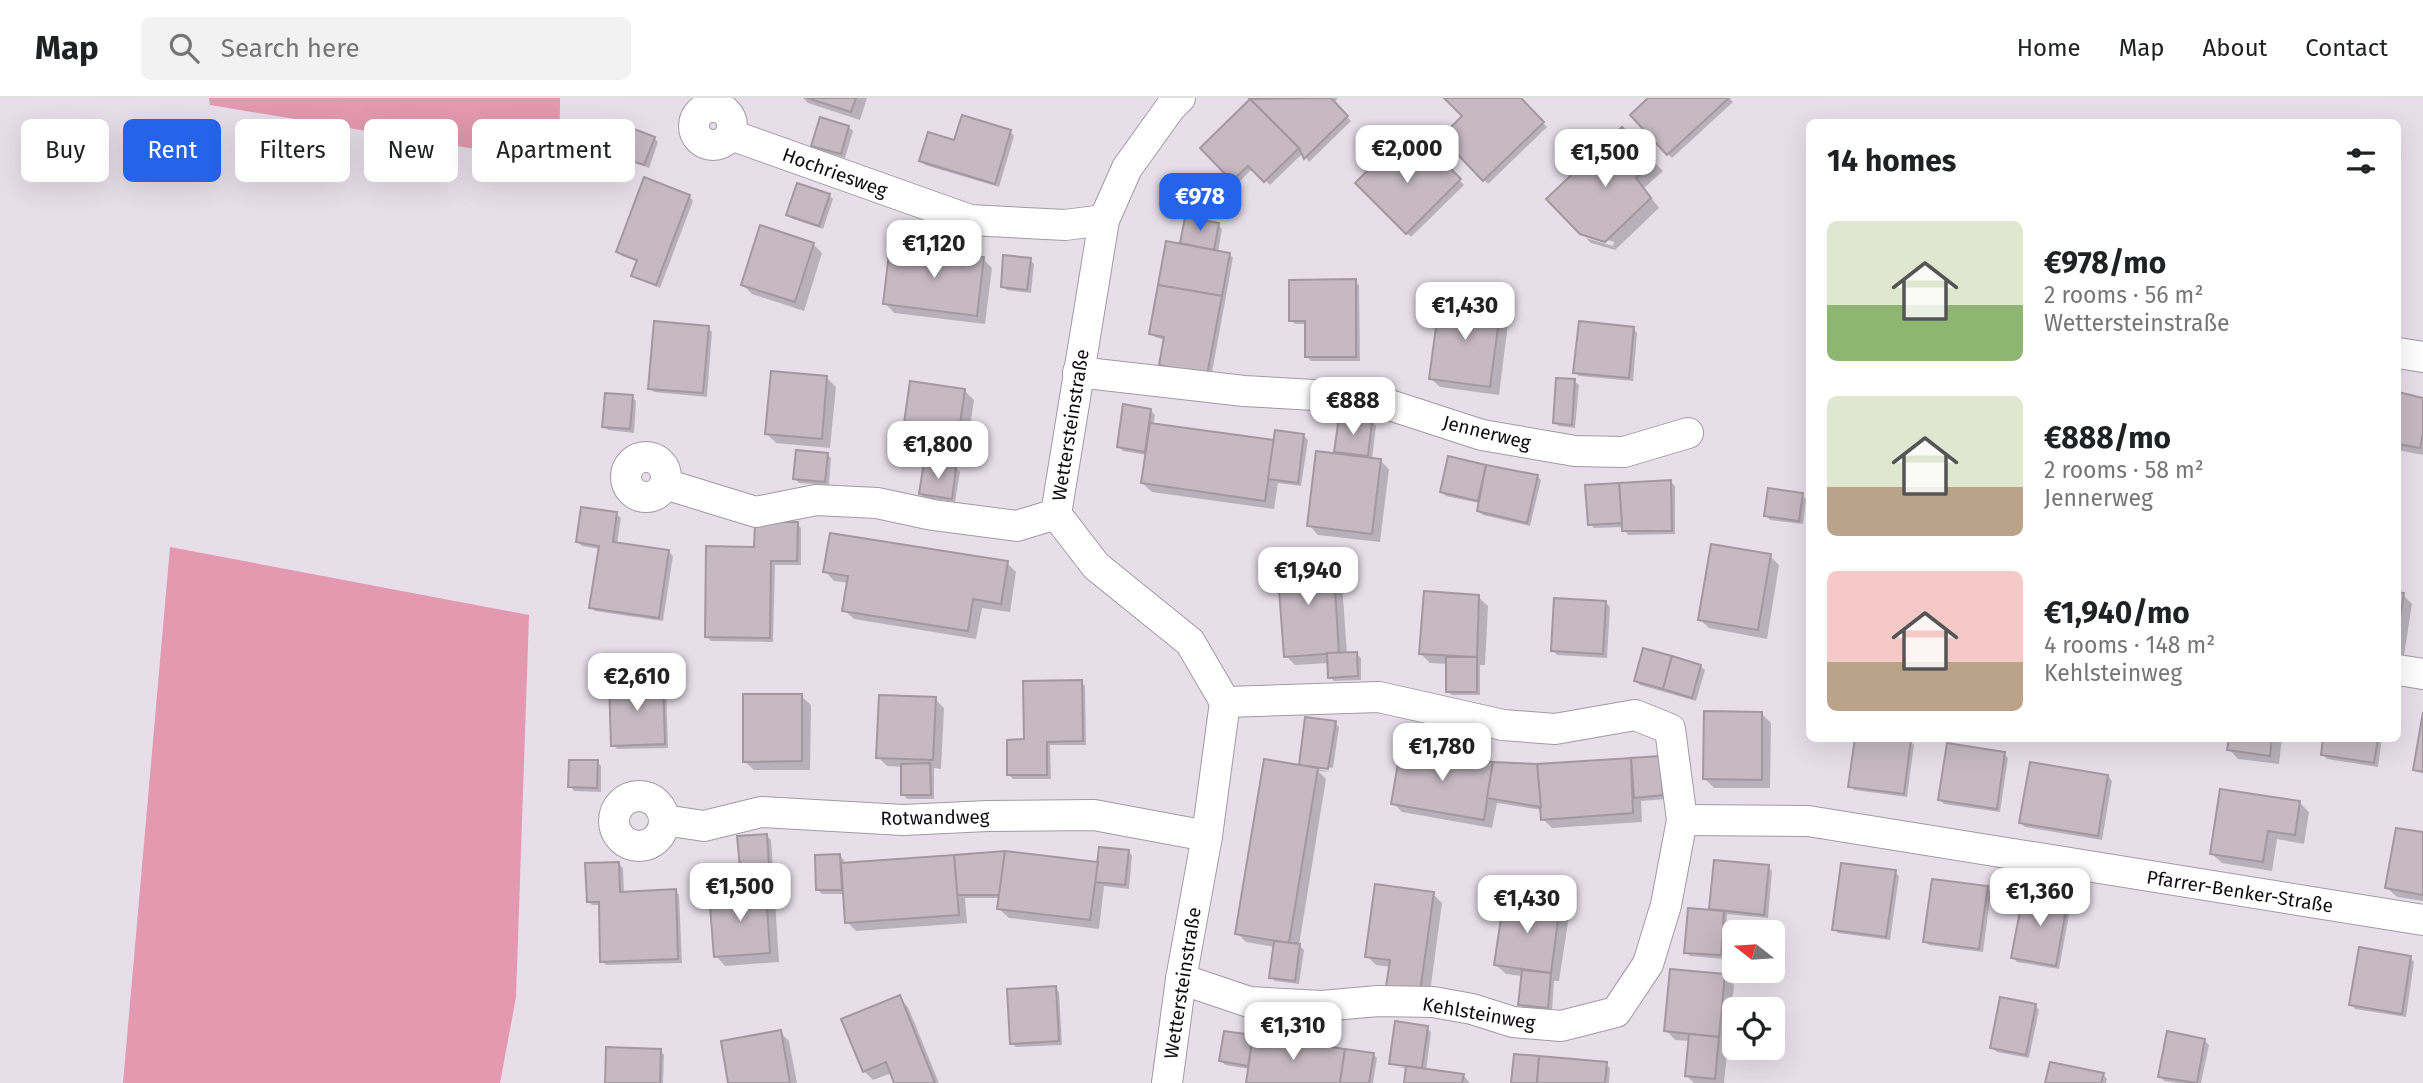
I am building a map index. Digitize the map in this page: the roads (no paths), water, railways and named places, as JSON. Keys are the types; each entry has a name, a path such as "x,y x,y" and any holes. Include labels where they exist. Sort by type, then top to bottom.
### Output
{"street":[{"name":"Wettersteinstraße","path":"1167,1083 1226,702 1190,642 1096,566 1056,514 1104,220 1127,169 1170,107 1181,98"},
{"name":"Hochriesweg","path":"731,135 970,220 1065,225 1104,220"},
{"path":"2401,354 2423,358"},
{"name":"Jennerweg","path":"1078,372 1244,391 1368,398 1482,435 1576,451 1624,452 1688,433"},
{"path":"665,484 756,512 816,500 877,503 933,515 1017,526 1056,514"},
{"path":"2401,670 2423,674"},
{"name":"Kehlsteinweg","path":"1181,979 1249,1002 1322,1006 1378,1001 1433,1002 1472,1009 1513,1022 1561,1026 1616,1012 1648,964 1665,905 1682,820 1670,729 1635,715 1555,729 1503,725 1379,697 1226,702"},
{"name":"Rotwandweg","path":"664,820 704,826 761,812 903,820 988,816 1094,816 1207,836"},
{"name":"Pfarrer-Benker-Straße","path":"1682,820 1808,821 2423,920"}]}
